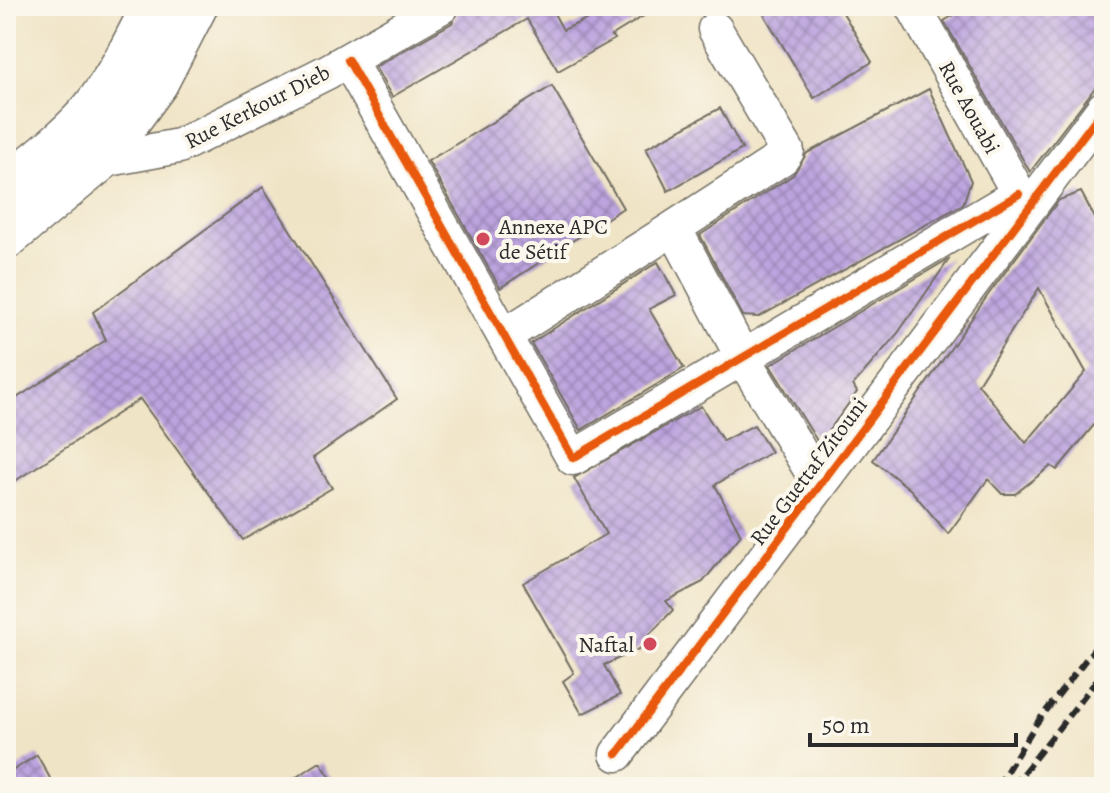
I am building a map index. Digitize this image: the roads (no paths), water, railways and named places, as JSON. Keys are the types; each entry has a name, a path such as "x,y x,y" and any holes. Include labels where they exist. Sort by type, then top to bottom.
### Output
{"street":[{"path":"6,188 81,150 95,108 127,59 154,6"},
{"path":"6,237 81,150 156,82 195,6"},
{"name":"Rue Kerkour Dieb","path":"81,150 179,146 348,60 442,6"},
{"name":"Rue Aouabi","path":"923,9 1023,201"},
{"path":"504,336 782,158 787,151 715,29"},
{"path":"348,60 573,458 1023,201"},
{"name":"Rue Guettaf Zitouni","path":"617,754 820,485 1023,201 1104,108"},
{"path":"674,228 744,360 820,485"}],"railway":[{"path":"997,787 1036,724 1104,636"},
{"path":"1012,787 1104,671"},
{"path":"1101,787 1104,784"}],"place":[{"name":"Annexe APC de Sétif","path":"483,239"},
{"name":"Naftal","path":"650,644"}]}
